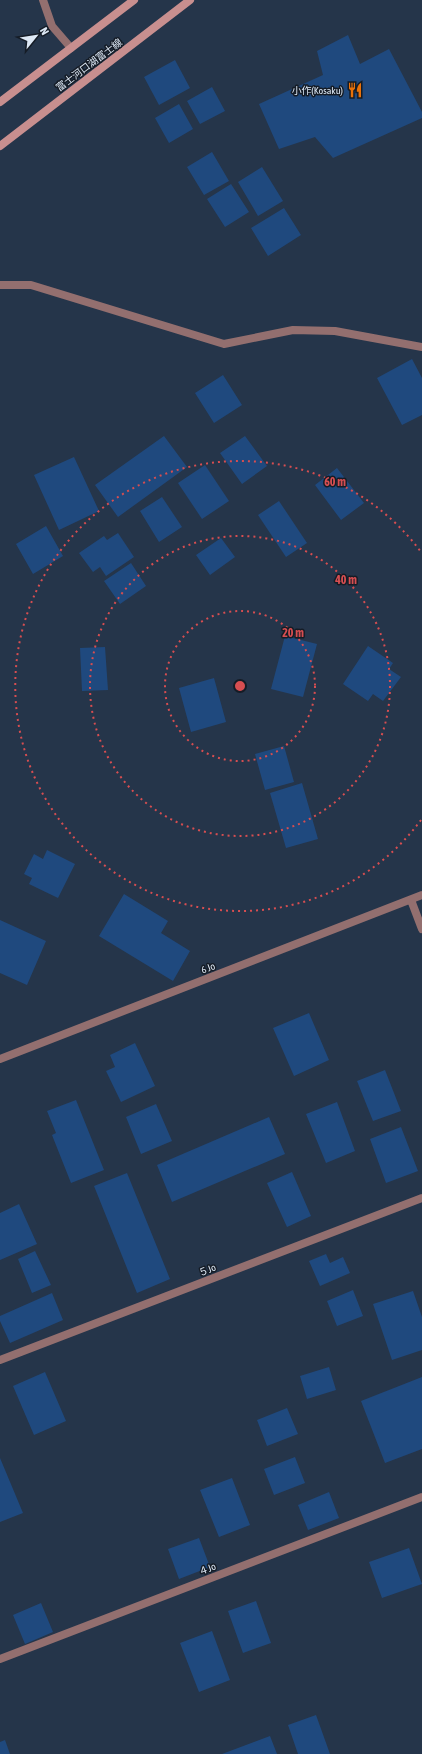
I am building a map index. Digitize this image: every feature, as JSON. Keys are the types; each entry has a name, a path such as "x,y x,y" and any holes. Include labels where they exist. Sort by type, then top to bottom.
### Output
{"main road":[{"path":"0,102 134,0"},
{"name":"富士河口湖富士線","path":"0,146 190,0"}],"street":[{"path":"43,0 52,26 71,48"},
{"path":"0,285 31,285 224,344 293,330 335,331 422,346"},
{"name":"6 Jo","path":"0,1059 422,895"},
{"path":"411,900 422,929"},
{"name":"５Jo","path":"0,1360 422,1198"},
{"name":"４Jo","path":"0,1659 422,1497"}],"building":[{"path":"348,35 360,64 389,49 422,112 422,118 333,158 315,137 279,149 259,104 323,75 317,51"},
{"path":"175,60 190,88 159,105 144,77"},
{"path":"212,87 225,111 200,124 187,101"},
{"path":"179,104 193,129 169,143 155,118"},
{"path":"212,152 229,181 204,195 187,167"},
{"path":"262,167 283,201 258,216 238,182"},
{"path":"231,184 249,212 225,227 207,199"},
{"path":"284,208 301,235 268,256 251,228"},
{"path":"412,359 422,378 422,415 402,425 377,378"},
{"path":"223,375 242,405 214,423 195,393"},
{"path":"164,436 187,467 118,517 95,485"},
{"path":"245,436 267,466 242,484 220,453"},
{"path":"74,457 99,511 59,530 34,475"},
{"path":"205,465 229,501 202,519 178,483"},
{"path":"337,468 364,503 341,520 315,485"},
{"path":"162,497 182,527 159,542 140,511"},
{"path":"279,501 307,543 286,557 258,515"},
{"path":"46,526 63,556 33,574 16,544"},
{"path":"118,533 134,557 106,576 100,567 93,572 79,553 104,536 107,540"},
{"path":"221,538 235,557 210,575 196,555"},
{"path":"131,563 146,586 120,604 104,581"},
{"path":"285,636 317,644 303,697 271,689"},
{"path":"368,646 393,663 389,669 401,677 383,701 373,694 368,701 343,684"},
{"path":"105,647 108,690 82,691 80,648"},
{"path":"214,678 226,722 191,732 179,688"},
{"path":"284,746 294,782 265,790 255,754"},
{"path":"302,783 318,839 286,848 270,793"},
{"path":"47,850 75,864 58,898 29,884 32,878 24,874 34,854 43,859"},
{"path":"124,894 168,921 161,933 190,951 173,981 99,936"},
{"path":"0,920 46,941 27,985 0,973"},
{"path":"309,1013 329,1060 294,1076 273,1028"},
{"path":"135,1043 155,1086 121,1102 106,1071 115,1067 110,1055"},
{"path":"385,1070 401,1111 373,1121 357,1081"},
{"path":"76,1100 104,1170 71,1183 52,1135 56,1133 47,1111"},
{"path":"337,1102 355,1151 326,1163 306,1114"},
{"path":"156,1104 172,1141 141,1154 126,1117"},
{"path":"269,1117 285,1154 172,1202 157,1165"},
{"path":"401,1127 418,1171 386,1183 370,1139"},
{"path":"292,1172 311,1216 287,1227 267,1183"},
{"path":"127,1173 170,1279 137,1293 94,1186"},
{"path":"19,1204 37,1244 0,1260 0,1213"},
{"path":"35,1251 51,1285 32,1293 18,1259"},
{"path":"326,1254 330,1263 343,1257 350,1273 320,1286 309,1261"},
{"path":"353,1290 363,1316 337,1326 327,1301"},
{"path":"413,1291 422,1317 422,1350 392,1360 373,1304"},
{"path":"52,1293 63,1320 10,1343 0,1321 0,1316"},
{"path":"329,1367 336,1390 307,1399 300,1376"},
{"path":"45,1372 66,1421 34,1435 13,1386"},
{"path":"422,1377 422,1449 385,1463 361,1401"},
{"path":"287,1408 298,1434 267,1446 257,1420"},
{"path":"295,1457 305,1483 274,1495 264,1469"},
{"path":"0,1458 23,1513 0,1522"},
{"path":"232,1478 250,1525 219,1537 200,1490"},
{"path":"329,1492 339,1518 308,1530 298,1505"},
{"path":"199,1538 210,1567 179,1579 168,1549"},
{"path":"409,1548 422,1584 382,1598 369,1562"},
{"path":"256,1601 271,1643 243,1653 228,1611"},
{"path":"41,1603 53,1632 25,1644 13,1615"},
{"path":"212,1631 230,1680 199,1692 180,1643"},
{"path":"316,1715 330,1754 298,1754 288,1725"},
{"path":"270,1736 277,1754 222,1754"},
{"path":"5,1740 10,1754 0,1754 0,1742"}],"place":[{"name":"小作(Kosaku)","path":"355,90"}]}
